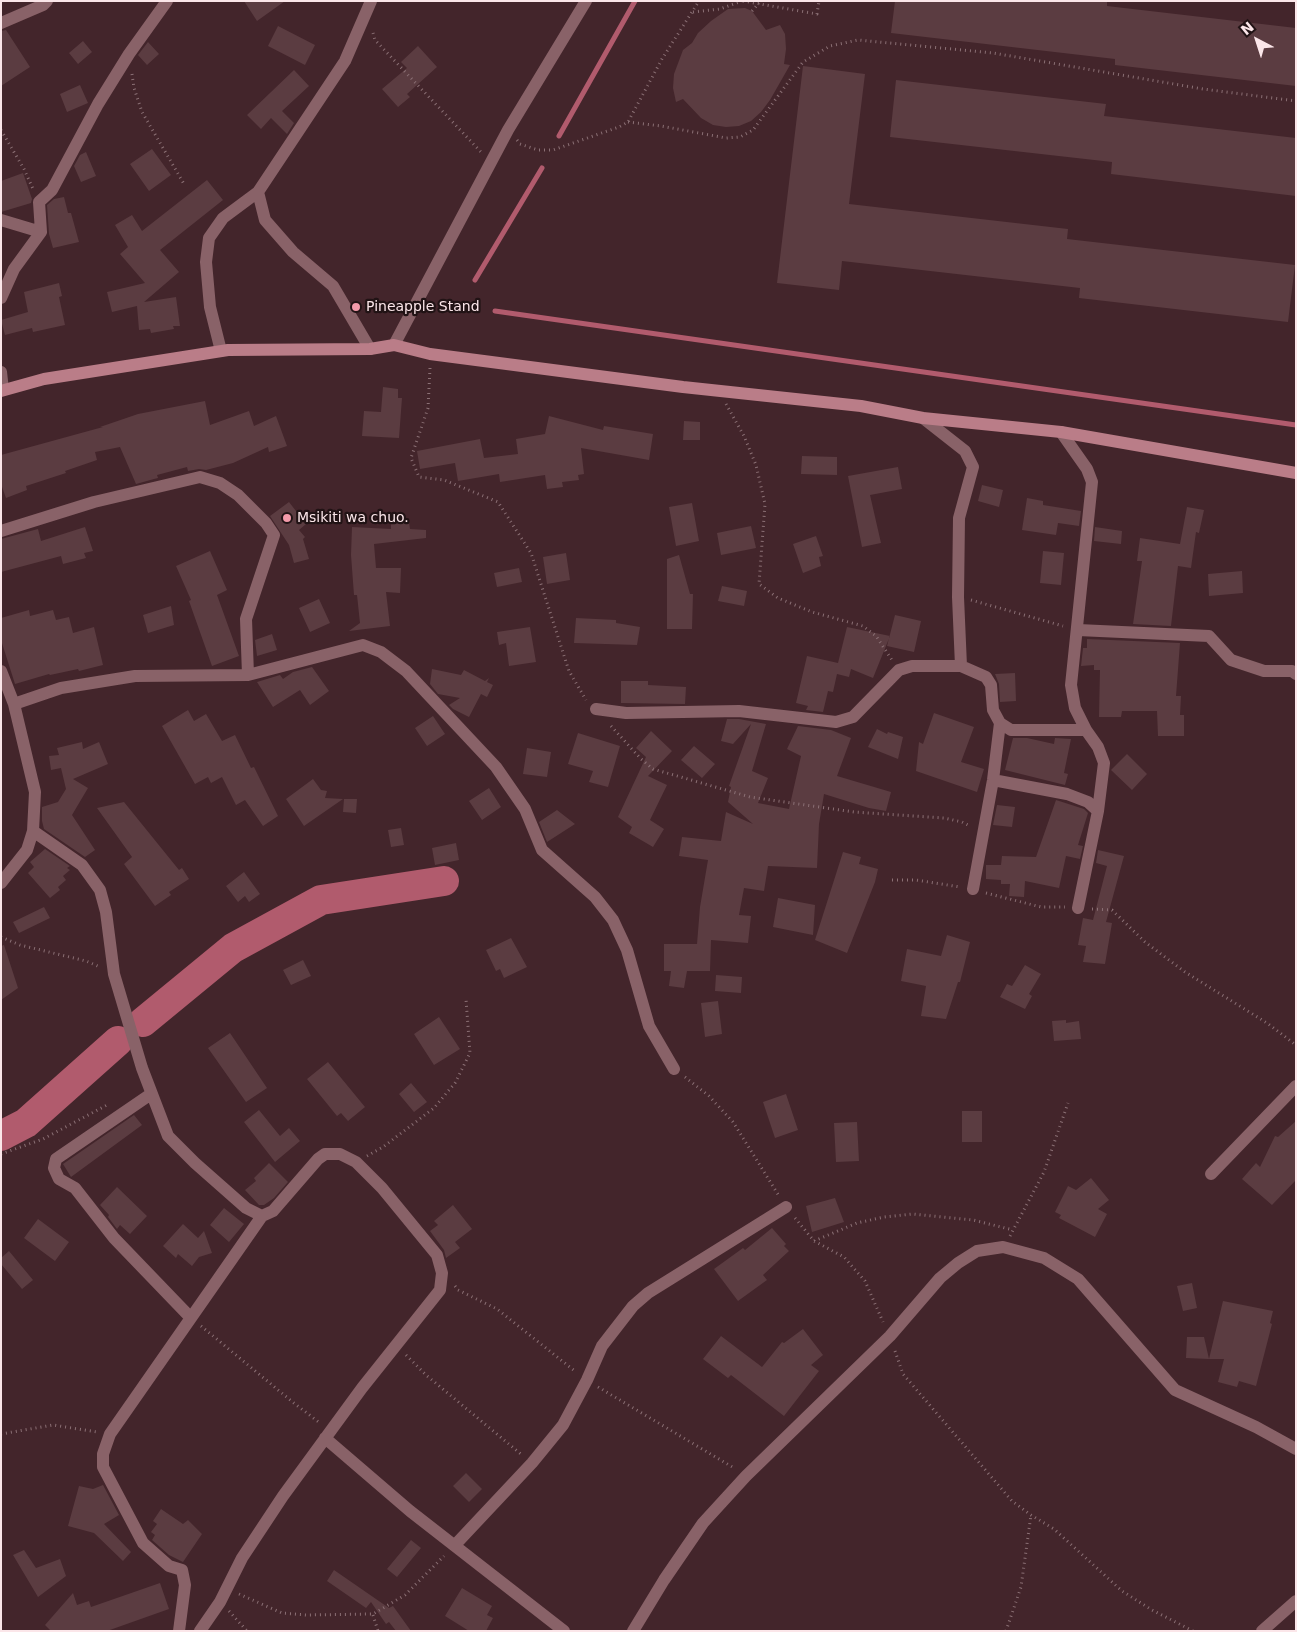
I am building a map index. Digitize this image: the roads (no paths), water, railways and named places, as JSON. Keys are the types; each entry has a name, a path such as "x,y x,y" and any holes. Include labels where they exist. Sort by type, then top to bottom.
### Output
{"main road":[{"path":"2,390 44,379 222,351 370,349 394,344 430,354 719,391 861,406 923,418 1061,432 1296,473"}],"street":[{"path":"1,23 43,5 48,1"},
{"path":"1,298 14,269 40,232 39,202 52,190 98,104 129,54 167,1"},
{"path":"394,344 508,130 586,1"},
{"path":"222,351 210,307 206,262 209,238 223,218 258,192 345,61 368,7"},
{"path":"258,192 265,220 293,252 334,286 370,349"},
{"path":"1,220 40,232"},
{"path":"1,372 2,390"},
{"path":"923,418 965,451 973,467 959,518 958,597 961,666"},
{"path":"1061,432 1087,469 1092,482 1071,685 1075,708 1098,748 1104,763 1098,811 1078,908"},
{"path":"1,532 94,502 190,480 200,478 220,483 238,495 266,523 274,535 246,620 248,675"},
{"path":"1078,630 1209,636 1231,660 1264,671 1292,671 1296,674"},
{"path":"14,704 60,688 135,676 248,675 363,645 381,652 406,671 496,767 526,809 542,850 594,896 613,920 627,950 649,1026 674,1069"},
{"path":"596,709 626,713 739,711 836,722 853,717 899,670 912,666 961,666 986,677 991,685 993,710 1000,723 1011,730 1086,730"},
{"path":"1,671 14,704 36,792 33,831 27,850 1,883"},
{"path":"973,889 993,780 1000,723"},
{"path":"993,780 1067,794 1088,802 1098,811"},
{"path":"33,831 82,865 100,890 106,912 114,974 151,1094 168,1136 195,1163 246,1208 262,1216"},
{"path":"1211,1174 1296,1086"},
{"path":"151,1094 56,1159 54,1168 60,1179 75,1188 114,1238 190,1317"},
{"path":"179,1631 185,1585 182,1570 169,1566 144,1543 103,1467 103,1454 110,1434 262,1216 273,1211 318,1159 326,1154 340,1154 356,1162 382,1188 436,1255 442,1273 440,1290 328,1434 242,1558 220,1602 200,1631"},
{"path":"455,1545 532,1463 563,1425 587,1380 602,1346 633,1306 648,1293 786,1207"},
{"path":"633,1631 664,1580 703,1523 746,1476 890,1336 940,1278 958,1263 977,1251 1003,1247 1044,1258 1078,1278 1175,1390 1256,1427 1296,1449"},
{"path":"328,1434 410,1511 564,1631"},
{"path":"1262,1631 1296,1601"}],"waterway":[{"path":"559,136 635,1"},
{"path":"475,280 542,168"},
{"path":"495,311 1296,425"},
{"path":"143,1022 233,948 321,900 444,881"},
{"path":"1,1136 26,1123 118,1041"}],"place":[{"name":"Pineapple Stand","path":"356,307"},
{"name":"Msikiti wa chuo.","path":"287,518"}]}
